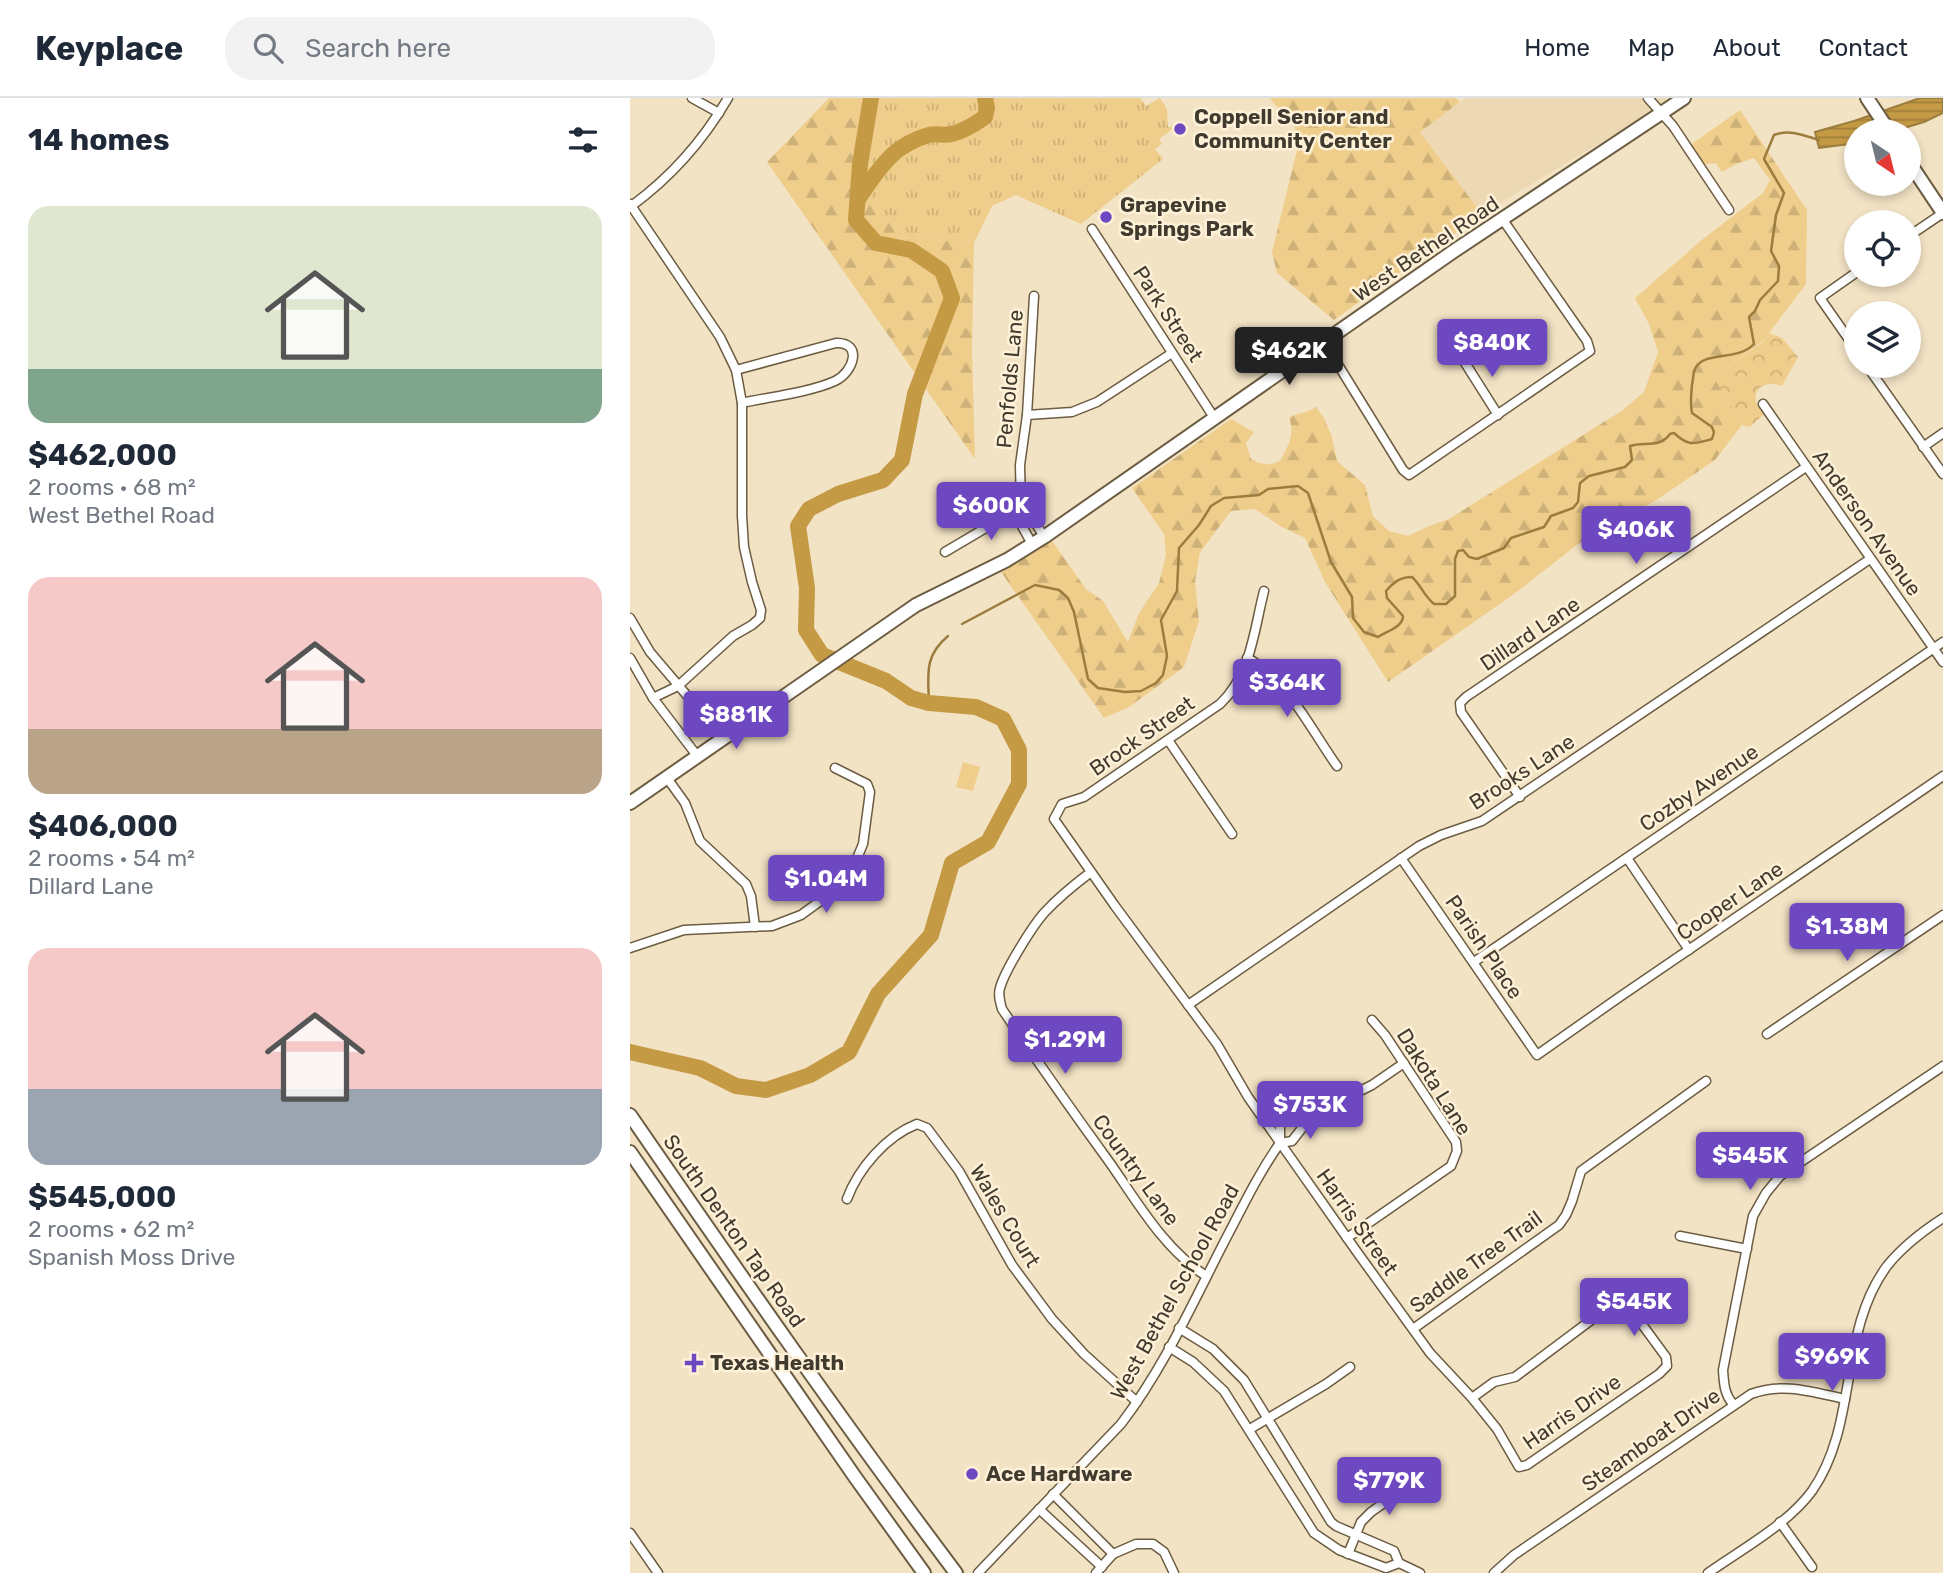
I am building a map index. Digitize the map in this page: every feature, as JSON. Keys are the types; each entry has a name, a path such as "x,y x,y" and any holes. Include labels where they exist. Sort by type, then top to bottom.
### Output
{"main road":[{"name":"West Bethel Road","path":"630,803 916,605 1007,560 1044,537 1454,251 1684,98"},
{"path":"1870,103 1881,119"},
{"path":"1922,182 1943,213"},
{"name":"South Denton Tap Road","path":"632,1122 808,1373 956,1573"},
{"name":"South Denton Tap Road","path":"630,1152 924,1573"},
{"path":"728,1294 745,1281"},
{"path":"791,1385 808,1373"}],"street":[{"path":"692,98 719,113"},
{"path":"653,698 678,686 733,636 760,618 761,610 744,547 741,516 742,403 736,370 720,337 631,206 689,155 727,98"},
{"path":"1648,98 1672,126 1729,210"},
{"path":"1921,228 1943,213"},
{"path":"1324,342 1402,470 1409,475 1498,415 1590,351 1587,341 1503,220"},
{"name":"Park Street","path":"1092,229 1215,419"},
{"path":"1844,281 1820,298 1844,332"},
{"name":"Penfolds Lane","path":"1032,544 1018,519 1021,507 1020,465 1027,415 1034,296"},
{"path":"736,370 836,343 846,346 853,358 850,368 836,380 742,403"},
{"path":"1027,415 1072,412 1097,402 1172,353"},
{"path":"1462,358 1498,415"},
{"path":"1875,378 1943,474"},
{"name":"Anderson Avenue","path":"1763,404 1943,662"},
{"path":"1923,447 1943,433"},
{"name":"Dillard Lane","path":"1520,797 1461,712 1460,703 1806,467"},
{"path":"945,552 1021,507 1030,514 1044,537"},
{"name":"Brooks Lane","path":"1188,1005 1419,846 1441,835 1482,821 1520,797 1870,559"},
{"name":"Brock Street","path":"1054,819 1062,804 1084,797 1231,694 1245,667 1264,591"},
{"path":"630,618 650,652 724,739"},
{"name":"Cozby Avenue","path":"1474,962 1943,642"},
{"path":"630,658 653,698 698,757"},
{"path":"1247,658 1261,665 1280,683 1337,766"},
{"path":"1168,740 1233,834"},
{"path":"630,948 684,930 772,926 801,915 834,891 853,868 863,844 870,792 867,784 835,768"},
{"name":"Cooper Lane","path":"1537,1055 1943,776"},
{"path":"667,778 685,803 700,841 746,884 751,896 755,928"},
{"name":"Harris Street","path":"1054,819 1217,1044 1248,1097 1347,1238 1430,1353 1497,1429 1519,1467"},
{"path":"1627,858 1689,950"},
{"name":"Parish Place","path":"1402,859 1537,1055"},
{"name":"Country Lane","path":"1091,872 1044,912 1000,987 999,999 1002,1009 1042,1069 1164,1240 1189,1265 1206,1276"},
{"path":"1767,1034 1943,915"},
{"name":"Dakota Lane","path":"1347,1238 1451,1166 1457,1151 1456,1142 1372,1020"},
{"path":"1322,1106 1308,1103 1282,1121 1280,1143 1292,1141 1322,1106 1372,1085 1404,1063"},
{"path":"1733,1404 1725,1389 1723,1370 1753,1216 1766,1193 1780,1176 1943,1066"},
{"name":"Saddle Tree Trail","path":"1413,1329 1559,1225 1572,1201 1581,1171 1706,1081"},
{"name":"Wales Court","path":"847,1199 853,1182 873,1156 907,1128 917,1124 927,1128 959,1171 1012,1265 1031,1291 1084,1354 1137,1402"},
{"name":"West Bethel School Road","path":"978,1573 1121,1424 1137,1402 1169,1348 1256,1179 1280,1143"},
{"path":"1708,1573 1792,1514 1812,1490 1838,1433 1857,1333 1868,1300 1888,1265 1911,1241 1943,1218"},
{"path":"1680,1236 1747,1249"},
{"name":"Harris Drive","path":"1472,1398 1494,1382 1515,1377 1622,1297 1666,1357 1667,1366 1659,1374 1527,1465 1519,1467"},
{"path":"1179,1328 1213,1349 1244,1380 1331,1522 1394,1551 1399,1563 1420,1573"},
{"path":"1169,1348 1193,1362 1224,1391 1314,1533 1339,1550 1386,1568 1399,1563"},
{"path":"1250,1429 1350,1367"},
{"name":"Steamboat Drive","path":"1494,1573 1514,1555 1751,1394 1784,1387 1845,1399"},
{"path":"1348,1554 1361,1522 1424,1475"},
{"path":"1054,1494 1113,1554"},
{"path":"1039,1509 1099,1570 1113,1554 1136,1544 1153,1544 1164,1552 1174,1573"},
{"path":"1780,1522 1812,1567"},
{"path":"630,1533 658,1573"}],"shaded area":[{"path":"1466,98 1667,98 1631,124 1482,214 1420,131"},
{"path":"1920,98 1943,98 1943,113 1922,123 1922,119 1860,119"},
{"path":"1844,124 1844,145 1819,148 1815,132"}],"green space":[{"path":"829,98 883,98 885,106 870,140 871,198 900,237 974,243 972,350 975,459 767,162"},
{"name":"Grapevine Springs Park","path":"883,98 1140,98 1146,106 1160,98 1167,109 1168,127 1175,127 1159,139 1162,144 1155,149 1163,159 1081,224 1016,195 992,206 974,243 900,237 871,198 870,139 885,106"},
{"path":"1270,98 1456,98 1460,102 1420,132 1482,214 1334,320 1277,273 1272,252 1299,142 1292,117"},
{"path":"1740,110 1807,210 1806,284 1763,341 1714,377 1742,425 1715,460 1658,499 1578,544 1514,594 1388,682 1325,582 1305,538 1280,526 1255,509 1231,511 1200,552 1195,582 1199,621 1184,667 1129,707 1104,718 1001,572 1052,541 1086,589 1103,601 1128,642 1139,613 1159,583 1166,555 1164,534 1132,488 1231,419 1254,432 1246,443 1251,459 1265,464 1280,461 1291,435 1289,418 1316,407 1332,437 1337,461 1365,485 1373,516 1389,531 1408,536 1449,519 1623,410 1644,392 1658,352 1649,324 1635,298 1703,239 1763,193 1770,180 1754,158 1722,172 1716,163 1698,165 1686,148"},
{"path":"1769,333 1782,338 1798,357 1782,386 1767,384 1758,390 1756,401 1764,414 1750,427 1742,425 1714,377 1763,342"},
{"path":"963,762 980,767 973,791 956,787"}],"waterway":[{"path":"630,1052 700,1068 736,1086 766,1090 810,1075 849,1052 878,994 931,935 952,863 988,842 1019,784 1019,750 1003,719 976,707 929,703 911,698 886,681 822,655 806,630 807,588 798,526 809,509 838,494 883,480 902,460 915,394 952,298 942,271 911,250 876,243 856,220 860,164 871,98"},
{"path":"858,199 888,160 905,145 929,135 948,135 960,131 985,117 985,98"},
{"path":"962,624 1035,585 1059,590 1068,598 1074,612 1088,679 1098,688 1125,692 1141,691 1156,683 1163,675 1167,656 1161,620 1177,591 1179,548 1211,506 1224,498 1259,495 1268,489 1298,486 1308,493 1331,562 1352,597 1353,618 1364,632 1378,637 1400,623 1403,616 1387,598 1386,591 1401,579 1412,577 1434,604 1446,604 1455,596 1455,559 1458,551 1463,550 1469,557 1477,559 1504,548 1511,538 1544,527 1551,516 1573,508 1578,502 1580,483 1589,476 1625,467 1632,460 1630,446 1661,442 1674,433 1684,441 1692,443 1712,439 1712,427 1692,413 1691,396 1695,369 1699,363 1713,357 1739,353 1754,344 1749,317 1778,281 1779,266 1771,251 1776,215 1784,193 1764,159 1774,135 1791,133 1819,140"},
{"path":"929,703 928,674 931,658 948,636"}],"place":[{"name":"Coppell Senior and Community Center","path":"1180,129"},
{"name":"Grapevine Springs Park","path":"1106,217"},
{"name":"Texas Health","path":"694,1363"},
{"name":"Ace Hardware","path":"972,1474"}]}
